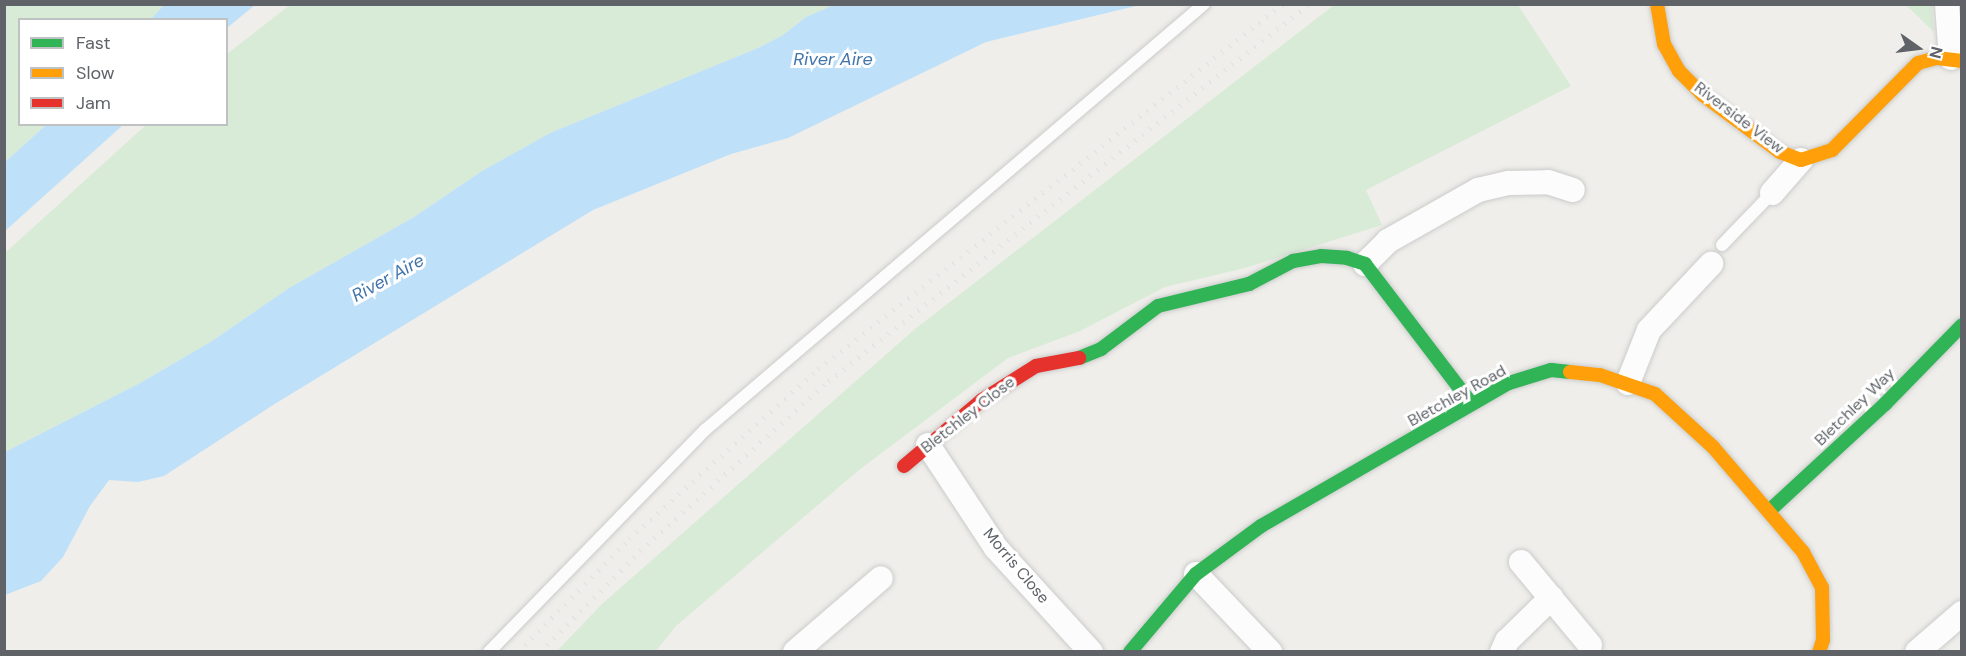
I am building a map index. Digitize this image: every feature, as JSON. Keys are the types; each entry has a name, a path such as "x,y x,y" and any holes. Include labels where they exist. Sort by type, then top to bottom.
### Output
{"street":[{"name":"Riverside View","path":"1657,4 1664,44 1679,70 1703,95 1780,152 1801,160 1813,159 1832,150 1918,63 1956,60 1947,4"},
{"name":"Riverside View","path":"1772,193 1801,160"},
{"path":"1471,403 1365,264 1388,241 1478,190 1509,183 1548,182 1573,190"},
{"path":"1628,383 1649,330 1717,254"},
{"name":"Bletchley Close","path":"904,466 1009,380 1036,366 1101,349 1158,306 1249,284 1293,261 1321,256 1347,258 1365,264"},
{"name":"Bletchley Way","path":"1769,511 1958,335"},
{"name":"Bletchley Road","path":"1130,651 1196,574 1261,526 1471,403 1509,383 1551,370 1600,375 1654,394 1713,447 1803,552 1822,587 1823,640 1819,651"},
{"name":"Morris Close","path":"928,446 996,548 1090,651"},
{"path":"1521,562 1590,645"},
{"path":"1196,574 1270,651"},
{"path":"795,651 881,578"},
{"path":"1502,651 1507,641 1551,598"},
{"path":"1917,651 1962,613"}],"lane":[{"path":"489,651 705,430 1204,4"},
{"path":"1717,254 1772,193"}],"green space":[{"path":"5,5 165,5 152,18 18,18 18,126 45,126 5,162"},
{"path":"290,5 836,5 806,17 783,35 758,48 550,133 482,171 414,217 289,288 212,341 140,383 5,452 5,253 145,126 228,126 228,53"},
{"path":"1334,5 1518,5 1571,86 1366,190 1382,225 1245,268 1165,287 1080,331 1008,358 859,470 676,626 656,651 556,652 602,604 915,329"},
{"path":"1906,5 1932,5 1934,32"}],"water":[{"path":"165,4 255,4 228,27 228,18 152,18"},
{"name":"River Aire","path":"836,4 1140,5 986,42 788,138 731,154 593,210 273,405 164,476 138,482 109,480 90,506 63,557 41,581 5,595 5,452 140,383 212,341 289,288 414,217 482,171 550,133 758,48 783,35 806,17"},
{"path":"45,126 122,126 5,231 5,162"}],"railway":[{"path":"518,652 629,539 818,369 1283,4"},
{"path":"540,652 640,551 828,381 1309,4"}],"traffic: fast":[{"path":"1079,358 1101,349 1158,306 1249,284 1293,261 1321,256 1347,258 1365,264 1471,403"},
{"path":"1769,511 1885,404 1962,325"},
{"path":"1130,652 1196,574 1261,526 1509,383 1551,370 1570,372"}],"traffic: slow":[{"path":"1657,4 1664,44 1679,71 1703,95 1780,152 1801,160 1832,150 1918,63 1937,58 1962,61"},
{"path":"1570,372 1600,375 1655,394 1713,447 1803,552 1822,587 1823,640 1819,652"}],"traffic: jam":[{"path":"904,466 982,400 1036,366 1079,358"}]}
